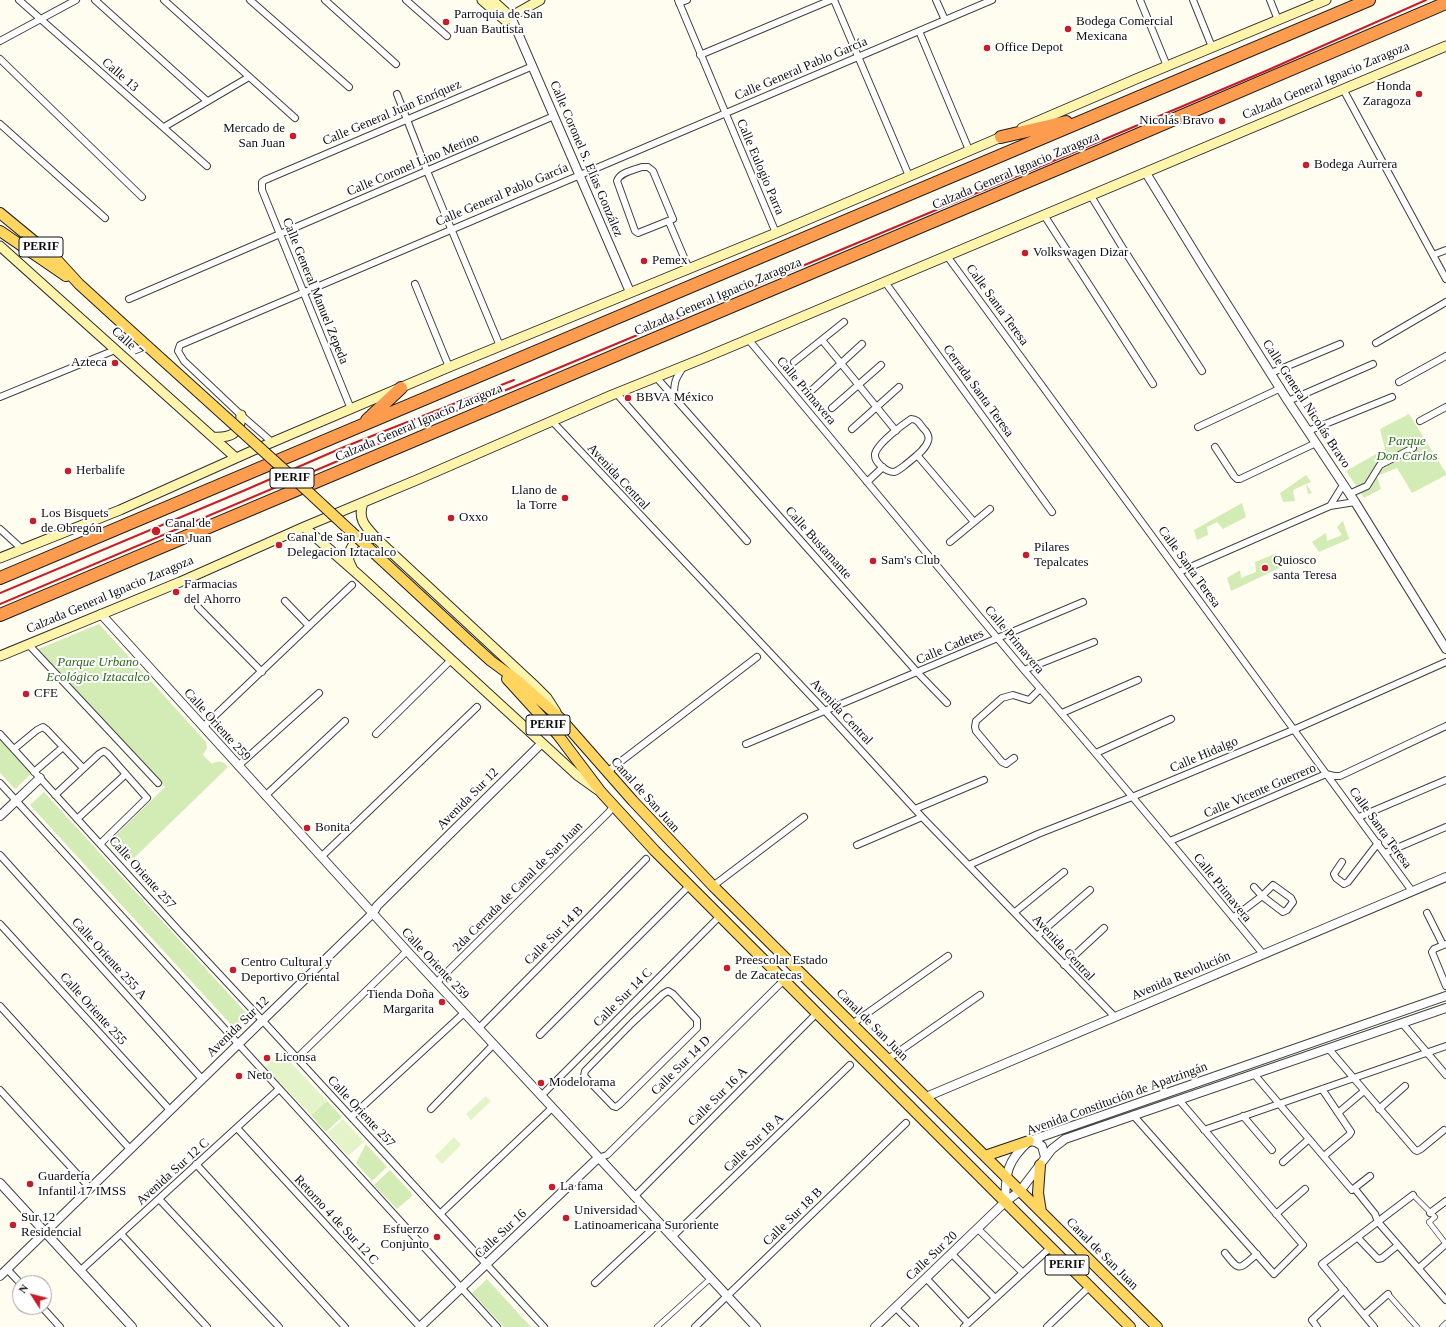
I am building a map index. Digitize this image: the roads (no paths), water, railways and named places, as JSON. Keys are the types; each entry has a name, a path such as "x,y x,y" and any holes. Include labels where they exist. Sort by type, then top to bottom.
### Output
{"highway":[{"name":"Calzada General Ignacio Zaragoza","path":"0,578 1369,0"},
{"name":"Calzada General Ignacio Zaragoza","path":"0,615 1095,153 1446,3"},
{"path":"1001,137 1099,114"},
{"path":"360,426 401,388"},
{"path":"0,569 27,566"}],"main road":[{"path":"482,0 508,18"},
{"path":"492,0 508,18"},
{"path":"508,18 540,0"},
{"path":"0,558 120,510 236,458 449,367 776,233 1167,66 1326,0"},
{"name":"Calzada General Ignacio Zaragoza","path":"0,656 180,582 616,393 1091,196 1446,46"},
{"name":"Calle 7","path":"0,213 57,260 79,284 114,316"},
{"name":"Calle 7","path":"0,231 79,284"},
{"name":"Calle 7","path":"0,246 236,458"},
{"name":"Canal de San Juan","path":"114,316 491,661 558,735 601,792 654,851 720,916 780,983 817,1014 1130,1327"},
{"path":"213,437 227,437 232,434 239,426 241,415"},
{"name":"Canal de San Juan","path":"363,502 361,510 362,520 378,540 533,684 547,698 560,718"},
{"name":"Canal de San Juan","path":"304,527 577,775 601,792"},
{"path":"353,570 349,561 349,555 356,542 362,537 367,536 378,540"},
{"name":"Canal de San Juan","path":"491,661 517,680 560,718 667,839 713,886 1157,1327"},
{"path":"985,1156 1029,1141"},
{"path":"1041,1212 1038,1184 1043,1161"}],"street":[{"name":"Calle 13","path":"18,0 207,166"},
{"path":"0,41 76,0"},
{"path":"95,0 207,101"},
{"path":"164,0 295,118"},
{"path":"250,0 349,88"},
{"path":"325,0 396,64"},
{"path":"406,0 447,36"},
{"path":"678,2 687,0"},
{"path":"700,55 833,0 909,176"},
{"path":"936,0 945,20"},
{"name":"Calle General Pablo García","path":"241,415 184,361 178,351 178,347 182,342 992,0"},
{"path":"1140,0 1167,66"},
{"path":"1193,0 1212,47"},
{"path":"1270,0 1278,20"},
{"name":"Calle Eulogio Parra","path":"678,2 776,233"},
{"name":"Calle Coronel S. Elías González","path":"508,18 520,35 630,292"},
{"path":"919,31 969,150"},
{"path":"0,59 142,197"},
{"name":"Calle General Juan Enríquez","path":"262,182 407,118 533,66"},
{"path":"164,127 249,77"},
{"path":"1343,89 1446,279"},
{"path":"397,94 427,171 500,346"},
{"name":"Calle Coronel Lino Merino","path":"129,299 554,116"},
{"path":"0,124 105,218"},
{"path":"642,167 650,168 673,218 669,222 639,233 636,232 617,183 618,178 642,167"},
{"name":"Calle General Nicolás Bravo","path":"1146,173 1288,401 1350,494 1446,649"},
{"name":"Calle General Manuel Zepeda","path":"262,182 262,190 351,409"},
{"path":"1091,196 1202,372"},
{"path":"1044,215 1153,384"},
{"path":"669,222 689,269"},
{"path":"1433,256 1446,250"},
{"name":"Calle Santa Teresa","path":"947,256 1412,891"},
{"name":"Cerrada Santa Teresa","path":"885,282 1052,512"},
{"path":"415,284 449,367"},
{"path":"1376,343 1446,302"},
{"path":"794,362 844,322"},
{"name":"Calle Primavera","path":"748,339 1024,670 1170,841 1263,954"},
{"path":"822,340 842,362 896,431"},
{"path":"812,390 862,344"},
{"path":"1271,373 1340,344"},
{"path":"0,397 115,350"},
{"path":"1399,382 1446,356"},
{"path":"832,408 881,364"},
{"path":"1288,401 1373,364"},
{"path":"674,397 676,377 684,366"},
{"name":"Calle Bustamante","path":"656,377 947,703"},
{"path":"852,429 899,387"},
{"path":"1198,427 1281,388"},
{"path":"616,393 747,542"},
{"path":"1308,431 1392,397"},
{"path":"1420,421 1446,408"},
{"path":"241,415 273,443"},
{"path":"910,420 917,421 928,436 928,442 899,470 894,472 883,467 876,458 876,452 881,444 896,431 910,420"},
{"name":"Avenida Central","path":"552,422 825,711 922,817 1015,912 1114,1017"},
{"path":"1215,447 1234,476 1237,479 1240,479 1316,443"},
{"path":"1350,494 1367,486 1381,465 1413,448"},
{"path":"917,454 974,522"},
{"path":"867,482 883,467"},
{"path":"1330,506 1343,485"},
{"path":"1179,572 1330,506 1355,502"},
{"path":"950,542 990,509"},
{"path":"0,528 22,549"},
{"path":"203,727 352,585"},
{"path":"285,601 309,626"},
{"name":"Calle Cadetes","path":"746,744 1083,602"},
{"path":"198,607 262,672"},
{"name":"Calle Oriente 259","path":"101,614 407,951 756,1327"},
{"path":"1024,670 1094,642"},
{"path":"28,644 158,783"},
{"path":"607,772 757,657"},
{"path":"376,734 451,660"},
{"name":"Calle Hidalgo","path":"969,865 1038,834 1132,797 1293,730 1446,662"},
{"path":"1062,713 1138,680"},
{"path":"1014,758 1006,764 1002,762 976,731 975,724 978,718 1002,698 1013,695 1029,700 1040,689"},
{"path":"238,766 319,693"},
{"path":"321,857 477,707"},
{"path":"1096,753 1171,719"},
{"path":"265,796 345,721"},
{"name":"Calle Vicente Guerrero","path":"1170,841 1326,774 1340,776 1446,726"},
{"path":"14,749 37,730 43,727 83,768"},
{"name":"Calle Oriente 257","path":"0,734 180,932 544,1327"},
{"name":"Avenida Sur 12","path":"0,1276 373,913 377,906 542,743"},
{"path":"0,816 17,800 37,775 63,747"},
{"path":"55,795 99,754 104,751 108,754 146,798 100,844"},
{"path":"77,819 126,774"},
{"path":"915,809 984,780"},
{"path":"1359,817 1446,780"},
{"path":"0,782 497,1327"},
{"name":"2da Cerrada de Canal de San Juan","path":"436,982 603,819 614,806"},
{"path":"713,886 804,816"},
{"path":"857,845 922,817"},
{"path":"1386,854 1446,827"},
{"path":"1342,862 1334,876 1342,883 1346,883 1378,843"},
{"name":"Calle Oriente 255 A","path":"0,855 202,1079"},
{"name":"Calle Sur 14 B","path":"478,1028 646,859"},
{"path":"1015,912 1064,872"},
{"name":"Avenida Revolución","path":"926,1097 1446,877"},
{"path":"1233,918 1262,896 1271,885 1274,885 1291,898 1293,902 1287,910 1283,912 1262,896 1254,887"},
{"path":"540,1035 689,886"},
{"path":"1037,936 1090,890"},
{"path":"1427,913 1444,944 1434,949 1432,952 1446,986"},
{"name":"Calle Sur 14 C","path":"541,1096 720,916"},
{"name":"Calle Oriente 255","path":"0,924 170,1110"},
{"path":"1064,965 1104,928"},
{"path":"297,1058 407,951"},
{"path":"852,1024 948,956"},
{"name":"Calle Sur 14 D","path":"598,1158 607,1155 780,983"},
{"path":"668,991 673,994 697,1020 698,1025 696,1030 620,1104 616,1106 611,1104 584,1074 586,1069 632,1023 668,991"},
{"path":"888,1059 980,995"},
{"name":"Avenida Constitución de Apatzingán","path":"1005,1202 1006,1177 1013,1158 1029,1141 1446,996"},
{"path":"0,1006 130,1149"},
{"name":"Avenida Constitución de Apatzingán","path":"1005,1202 1020,1191 1052,1149 1065,1140 1133,1115 1446,1008"},
{"path":"351,1117 464,1013"},
{"path":"624,1013 632,1023"},
{"name":"Calle Sur 16 A","path":"634,1197 817,1014"},
{"path":"1402,1023 1446,1075"},
{"path":"430,1109 494,1044"},
{"path":"1204,1130 1446,1046"},
{"path":"1328,1048 1414,1149 1417,1151 1444,1130"},
{"name":"Calle Sur 18 A","path":"672,1236 850,1065"},
{"path":"1254,1074 1352,1190 1355,1189 1375,1214 1378,1222 1446,1300"},
{"path":"1379,1109 1405,1086"},
{"name":"Avenida Sur 12 C","path":"81,1270 280,1089"},
{"path":"1322,1089 1351,1132 1324,1156"},
{"path":"0,1090 90,1188"},
{"path":"1338,1113 1364,1091"},
{"path":"1133,1115 1274,1274 1303,1246 1179,1100"},
{"path":"440,1214 552,1108"},
{"path":"1243,1116 1272,1150"},
{"name":"Calle Sur 18 B","path":"695,1327 906,1123"},
{"name":"Retorno 4 de Sur 12 C","path":"237,1128 420,1327"},
{"path":"1283,1162 1309,1139"},
{"path":"1029,1141 1036,1142 1042,1146 1043,1161"},
{"name":"Calle Sur 16","path":"420,1327 598,1158"},
{"path":"196,1164 345,1327"},
{"path":"1355,1189 1370,1176"},
{"path":"0,1184 132,1327"},
{"path":"1276,1214 1305,1189"},
{"path":"1374,1327 1322,1264 1413,1195 1435,1217 1429,1222 1446,1244 1418,1268"},
{"path":"159,1199 279,1327"},
{"path":"1430,1213 1446,1201"},
{"name":"Calle Sur 20","path":"875,1327 1005,1202"},
{"path":"595,1283 659,1223"},
{"path":"978,1229 1022,1272"},
{"path":"121,1234 207,1327"},
{"path":"1358,1238 1378,1259 1382,1258 1398,1245"},
{"path":"926,1278 966,1325 1022,1272 1050,1248"},
{"path":"1225,1253 1235,1266 1239,1267 1257,1254"},
{"path":"952,1254 995,1298"},
{"path":"7,1269 13,1275"},
{"path":"657,1327 711,1278"},
{"path":"1047,1327 1089,1287"},
{"path":"1318,1327 1312,1320 1344,1290"},
{"path":"1364,1315 1388,1294 1417,1327"},
{"path":"896,1308 915,1327"},
{"path":"49,1315 60,1327"},
{"path":"1442,1327 1446,1323"}],"railway":[{"path":"0,604 1268,70 1426,0"},
{"path":"0,593 344,447 514,380"}],"place":[{"name":"Parroquia de San Juan Bautista","path":"446,22"},
{"name":"Bodega Comercial Mexicana","path":"1068,29"},
{"name":"Office Depot","path":"987,48"},
{"name":"Honda Zaragoza","path":"1419,94"},
{"name":"Nicolás Bravo","path":"1222,121"},
{"name":"Mercado de San Juan","path":"293,136"},
{"name":"Bodega Aurrera","path":"1306,165"},
{"name":"Volkswagen Dizar","path":"1025,253"},
{"name":"Pemex","path":"644,261"},
{"name":"Azteca","path":"115,363"},
{"name":"BBVA México","path":"628,398"},
{"name":"Herbalife","path":"68,471"},
{"name":"Llano de la Torre","path":"565,498"},
{"name":"Oxxo","path":"451,518"},
{"name":"Los Bisquets de Obregón","path":"33,521"},
{"name":"Canal de San Juan","path":"156,531"},
{"name":"Canal de San Juan - Delegacion Iztacalco","path":"279,545"},
{"name":"Pilares Tepalcates","path":"1026,555"},
{"name":"Sam's Club","path":"873,561"},
{"name":"Quiosco santa Teresa","path":"1265,568"},
{"name":"Farmacias del Ahorro","path":"176,592"},
{"name":"CFE","path":"26,694"},
{"name":"Bonita","path":"307,828"},
{"name":"Preescolar Estado de Zacatecas","path":"727,968"},
{"name":"Centro Cultural y Deportivo Oriental","path":"233,970"},
{"name":"Tienda Doña Margarita","path":"442,1002"},
{"name":"Liconsa","path":"267,1058"},
{"name":"Neto","path":"239,1076"},
{"name":"Modelorama","path":"541,1083"},
{"name":"Guardería Infantil 17 IMSS","path":"30,1184"},
{"name":"La fama","path":"552,1187"},
{"name":"Universidad Latinoamericana Suroriente","path":"566,1218"},
{"name":"Sur 12 Residencial","path":"13,1225"},
{"name":"Esfuerzo Conjunto","path":"437,1237"}],"park label":[{"name":"Parque Don Carlos","path":"1407,450"},
{"name":"Parque Urbano Ecológico Iztacalco","path":"98,670"}]}
